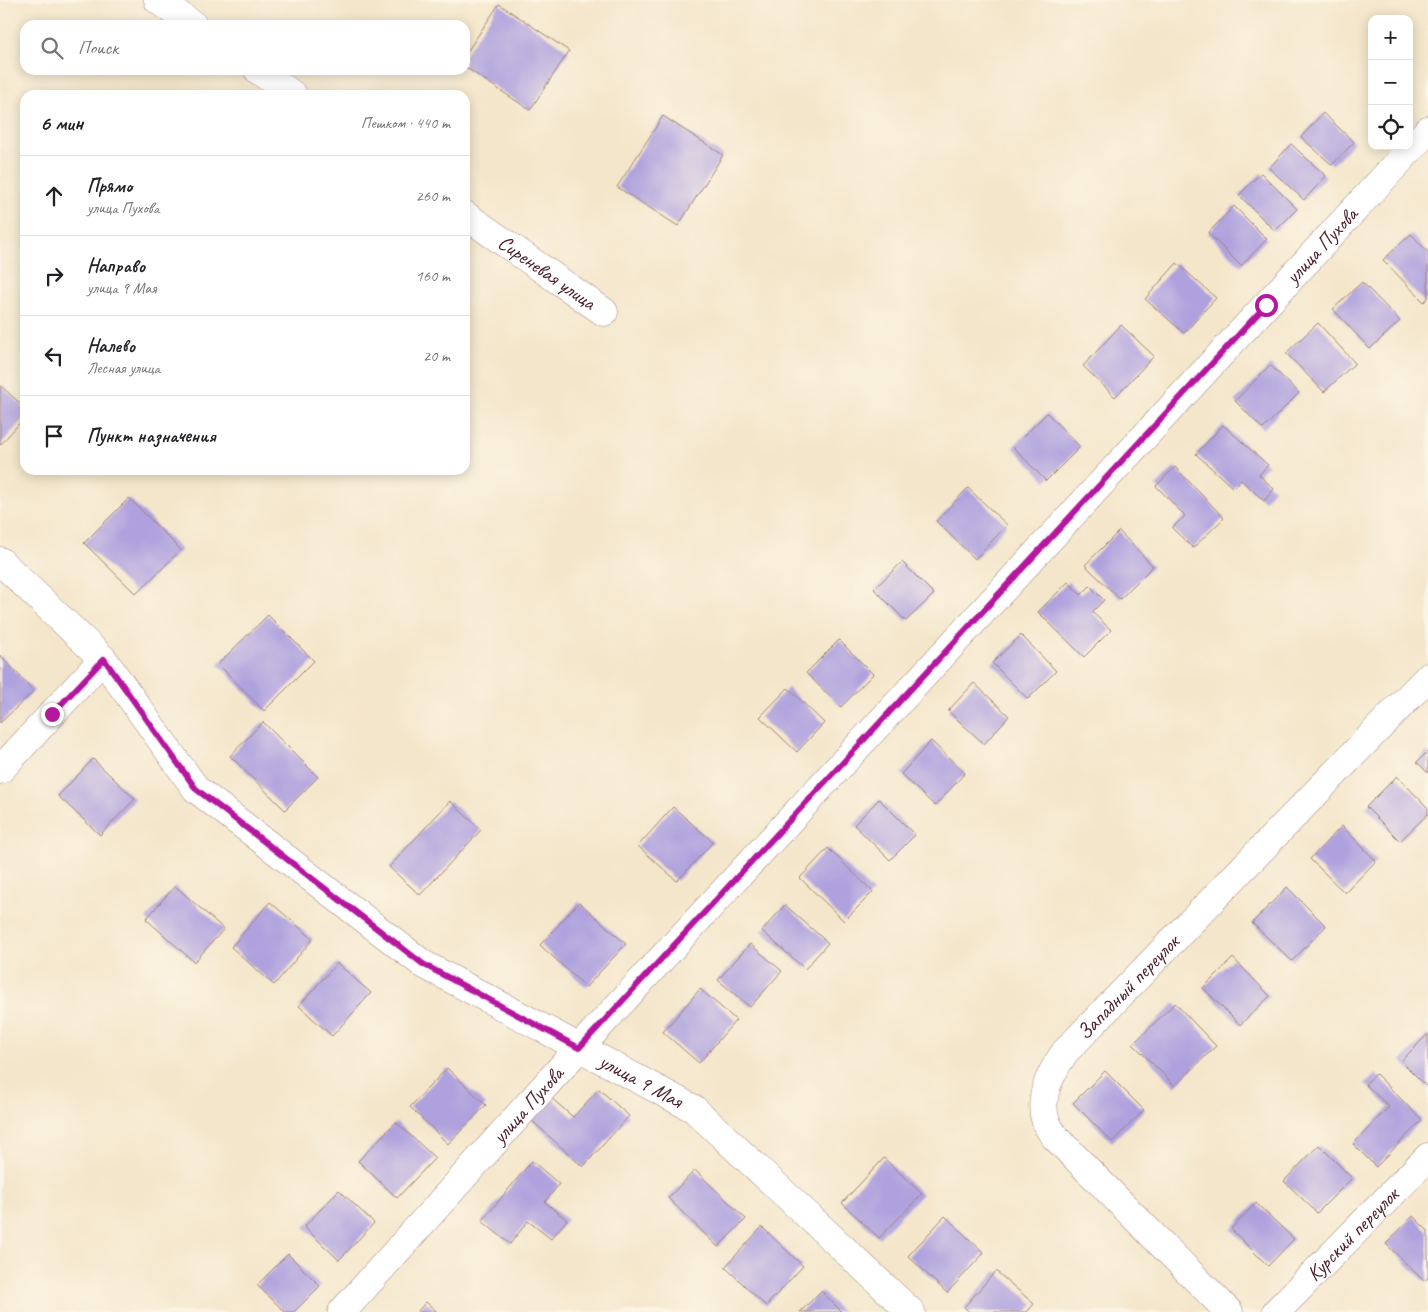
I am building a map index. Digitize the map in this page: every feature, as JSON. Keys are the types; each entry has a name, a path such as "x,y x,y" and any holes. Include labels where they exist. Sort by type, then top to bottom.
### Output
{"street":[{"path":"158,0 186,20"},
{"path":"265,75 286,90"},
{"name":"улица Пухова","path":"342,1312 579,1048 1428,130"},
{"name":"Сиреневая улица","path":"470,218 604,312"},
{"name":"улица 9 Мая","path":"0,561 104,659 196,789 423,964 694,1109 911,1312"},
{"path":"0,770 104,659"},
{"name":"Западный переулок","path":"1230,1312 1050,1131 1045,1119 1044,1110 1046,1087 1053,1070 1065,1052 1428,677"},
{"name":"Курский переулок","path":"1276,1312 1428,1157"}],"building":[{"path":"499,4 569,51 530,110 470,70 470,48"},
{"path":"1323,113 1354,142 1332,165 1301,137"},
{"path":"663,116 723,155 678,226 617,187"},
{"path":"1291,144 1326,176 1304,200 1269,168"},
{"path":"1261,173 1297,209 1275,231 1239,195"},
{"path":"1234,206 1267,239 1241,266 1208,233"},
{"path":"1411,234 1428,252 1428,298 1424,302 1383,260"},
{"path":"1177,263 1216,298 1184,333 1145,299"},
{"path":"1362,282 1400,321 1370,349 1333,309"},
{"path":"1318,323 1355,363 1324,392 1286,353"},
{"path":"1121,325 1154,356 1115,397 1083,366"},
{"path":"1270,365 1299,393 1263,429 1235,401"},
{"path":"0,385 20,403 20,423 0,445"},
{"path":"1047,413 1080,447 1046,481 1013,447"},
{"path":"1223,425 1268,465 1259,475 1274,489 1264,501 1241,480 1233,488 1196,454"},
{"path":"1175,467 1224,518 1193,548 1172,528 1185,516 1156,486"},
{"path":"968,488 1007,525 975,559 936,521"},
{"path":"129,498 181,550 136,594 84,543"},
{"path":"1119,531 1153,566 1120,599 1085,565"},
{"path":"902,562 934,594 906,621 874,589"},
{"path":"1068,582 1081,595 1090,586 1104,600 1092,612 1111,630 1084,657 1038,612"},
{"path":"268,615 314,661 264,711 218,664"},
{"path":"1021,635 1056,671 1028,699 992,663"},
{"path":"839,640 873,674 841,707 806,673"},
{"path":"0,655 34,691 0,723"},
{"path":"974,683 1009,716 984,744 948,711"},
{"path":"788,688 824,723 797,752 760,717"},
{"path":"263,722 318,777 285,810 230,756"},
{"path":"931,741 965,773 935,806 901,774"},
{"path":"1428,751 1428,773 1417,762"},
{"path":"93,759 135,799 100,835 58,796"},
{"path":"1397,776 1428,808 1428,814 1400,841 1366,807"},
{"path":"879,799 915,835 890,860 854,825"},
{"path":"450,801 481,830 420,895 389,867"},
{"path":"673,807 713,842 677,881 638,846"},
{"path":"1342,826 1376,861 1345,893 1310,859"},
{"path":"828,848 873,892 844,921 800,878"},
{"path":"175,886 224,929 194,962 146,919"},
{"path":"1287,887 1326,926 1292,961 1252,923"},
{"path":"270,902 313,939 274,985 231,947"},
{"path":"579,902 626,944 586,987 540,945"},
{"path":"785,905 828,943 805,969 762,931"},
{"path":"750,944 782,971 750,1007 718,980"},
{"path":"1233,958 1270,996 1240,1025 1203,988"},
{"path":"337,963 371,993 332,1036 299,1006"},
{"path":"700,989 736,1020 699,1063 663,1032"},
{"path":"1175,1003 1216,1046 1175,1086 1133,1044"},
{"path":"1428,1034 1428,1088 1401,1061"},
{"path":"447,1068 486,1105 448,1144 410,1107"},
{"path":"1105,1071 1144,1110 1112,1142 1073,1103"},
{"path":"1376,1074 1422,1120 1376,1167 1353,1144 1389,1107 1365,1084"},
{"path":"599,1089 629,1116 583,1167 530,1119 550,1097 573,1117"},
{"path":"396,1122 435,1158 397,1198 358,1161"},
{"path":"1319,1145 1352,1178 1317,1213 1284,1181"},
{"path":"884,1158 922,1194 879,1238 842,1203"},
{"path":"532,1161 559,1184 545,1202 567,1220 551,1239 528,1221 510,1244 482,1221"},
{"path":"695,1170 746,1219 718,1247 668,1198"},
{"path":"339,1190 374,1223 339,1260 304,1227"},
{"path":"1256,1203 1294,1239 1268,1266 1231,1229"},
{"path":"945,1216 984,1253 947,1293 908,1256"},
{"path":"1413,1216 1428,1231 1428,1278 1424,1281 1386,1244"},
{"path":"762,1227 803,1266 766,1306 725,1267"},
{"path":"288,1254 320,1286 294,1312 285,1312 257,1285"},
{"path":"996,1271 1034,1304 1027,1312 969,1312 964,1307"},
{"path":"821,1291 842,1312 800,1312"},
{"path":"426,1302 437,1312 417,1312"}],"route":[{"path":"52,714 104,659 196,789 423,964 579,1048 1266,305"}]}
